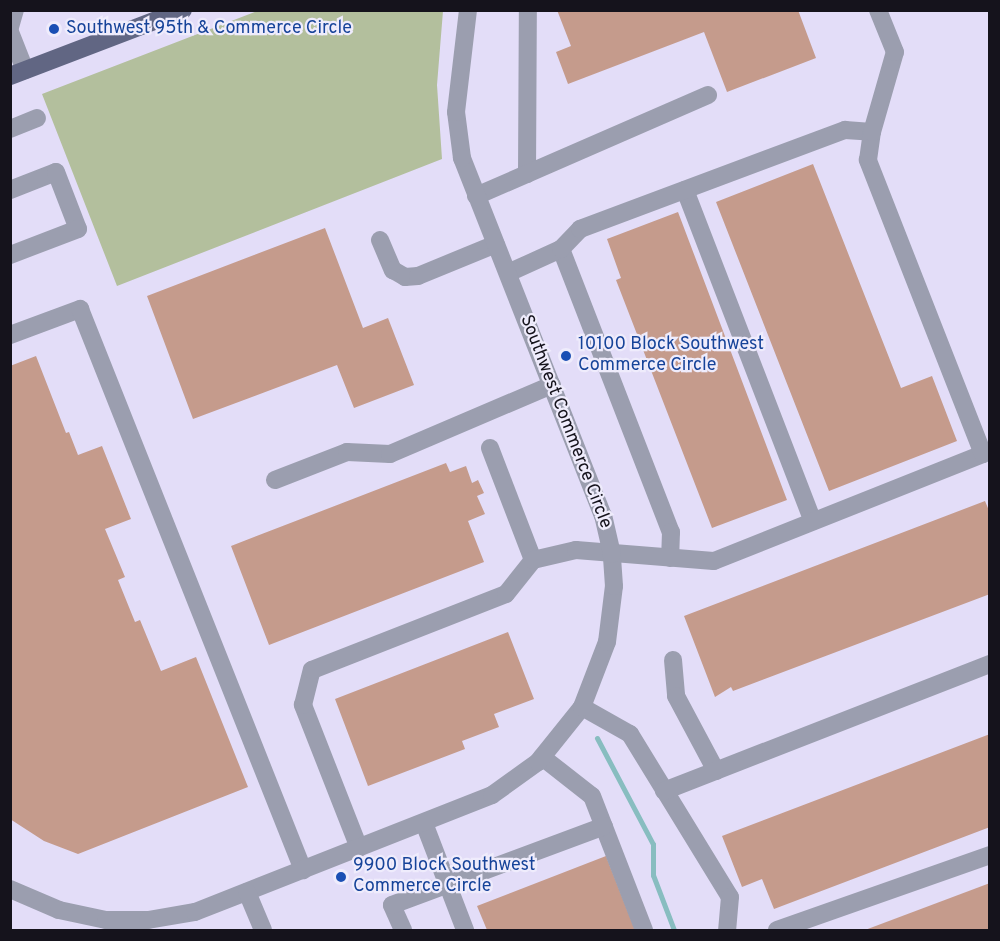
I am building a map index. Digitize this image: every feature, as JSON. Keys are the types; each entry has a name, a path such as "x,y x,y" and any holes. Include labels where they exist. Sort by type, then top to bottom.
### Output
{"main road":[{"path":"18,73 183,10"}],"street":[{"path":"10,27 15,10"},
{"name":"Southwest Commerce Circle","path":"10,889 59,910 129,926 195,912 492,795 542,758 582,707 607,642 614,586 612,554 603,516 462,158 456,112 468,10"},
{"path":"527,174 528,10"},
{"path":"359,848 303,705 312,670 506,594 533,561 576,550 714,561 983,454 868,160 872,132 895,52 878,10"},
{"path":"10,32 18,73"},
{"path":"476,196 708,95"},
{"path":"10,129 37,118"},
{"path":"508,273 561,249 580,229 845,130 872,132"},
{"path":"10,190 56,172 78,229 10,255"},
{"path":"685,189 813,522"},
{"path":"380,240 393,270 405,277 418,276 496,244"},
{"path":"561,249 671,532 670,558"},
{"path":"10,335 80,309 303,870"},
{"path":"275,480 347,452 390,454 552,385"},
{"path":"490,448 533,561"},
{"path":"673,660 676,696 716,771"},
{"path":"664,791 990,664"},
{"path":"582,707 630,734 730,897 727,930"},
{"path":"542,758 592,796 644,930"},
{"path":"424,823 465,930"},
{"path":"403,930 392,905 604,826"},
{"path":"777,930 990,855"},
{"path":"247,892 263,930"}],"green space":[{"path":"257,11 443,11 437,85 442,159 117,286 42,94"}],"building":[{"path":"557,10 798,10 816,58 727,92 704,32 568,84 556,52 571,46"},
{"path":"813,164 901,388 932,376 957,441 829,491 716,202"},
{"path":"678,212 787,500 712,528 616,280 621,278 607,239"},
{"path":"325,228 363,328 388,318 414,385 354,408 337,365 193,419 147,296"},
{"path":"36,356 66,433 69,432 78,455 102,446 131,519 105,529 125,577 118,580 135,622 140,620 161,671 196,657 248,787 78,854 44,841 10,819 10,366"},
{"path":"446,463 450,472 466,466 472,483 478,480 484,493 477,496 485,514 468,521 484,562 269,645 231,546"},
{"path":"985,501 990,513 990,594 733,691 731,687 715,697 684,616"},
{"path":"508,632 534,699 494,714 499,727 462,741 465,749 368,786 335,699"},
{"path":"990,734 990,827 774,909 762,879 742,887 722,836"},
{"path":"606,856 635,930 487,930 477,906"},
{"path":"990,883 990,930 865,930"}],"waterway":[{"path":"597,738 653,844 653,875 674,930"}],"place":[{"name":"Southwest 95th & Commerce Circle","path":"54,29"},
{"name":"10100 Block Southwest Commerce Circle","path":"566,356"},
{"name":"9900 Block Southwest Commerce Circle","path":"341,877"}]}
